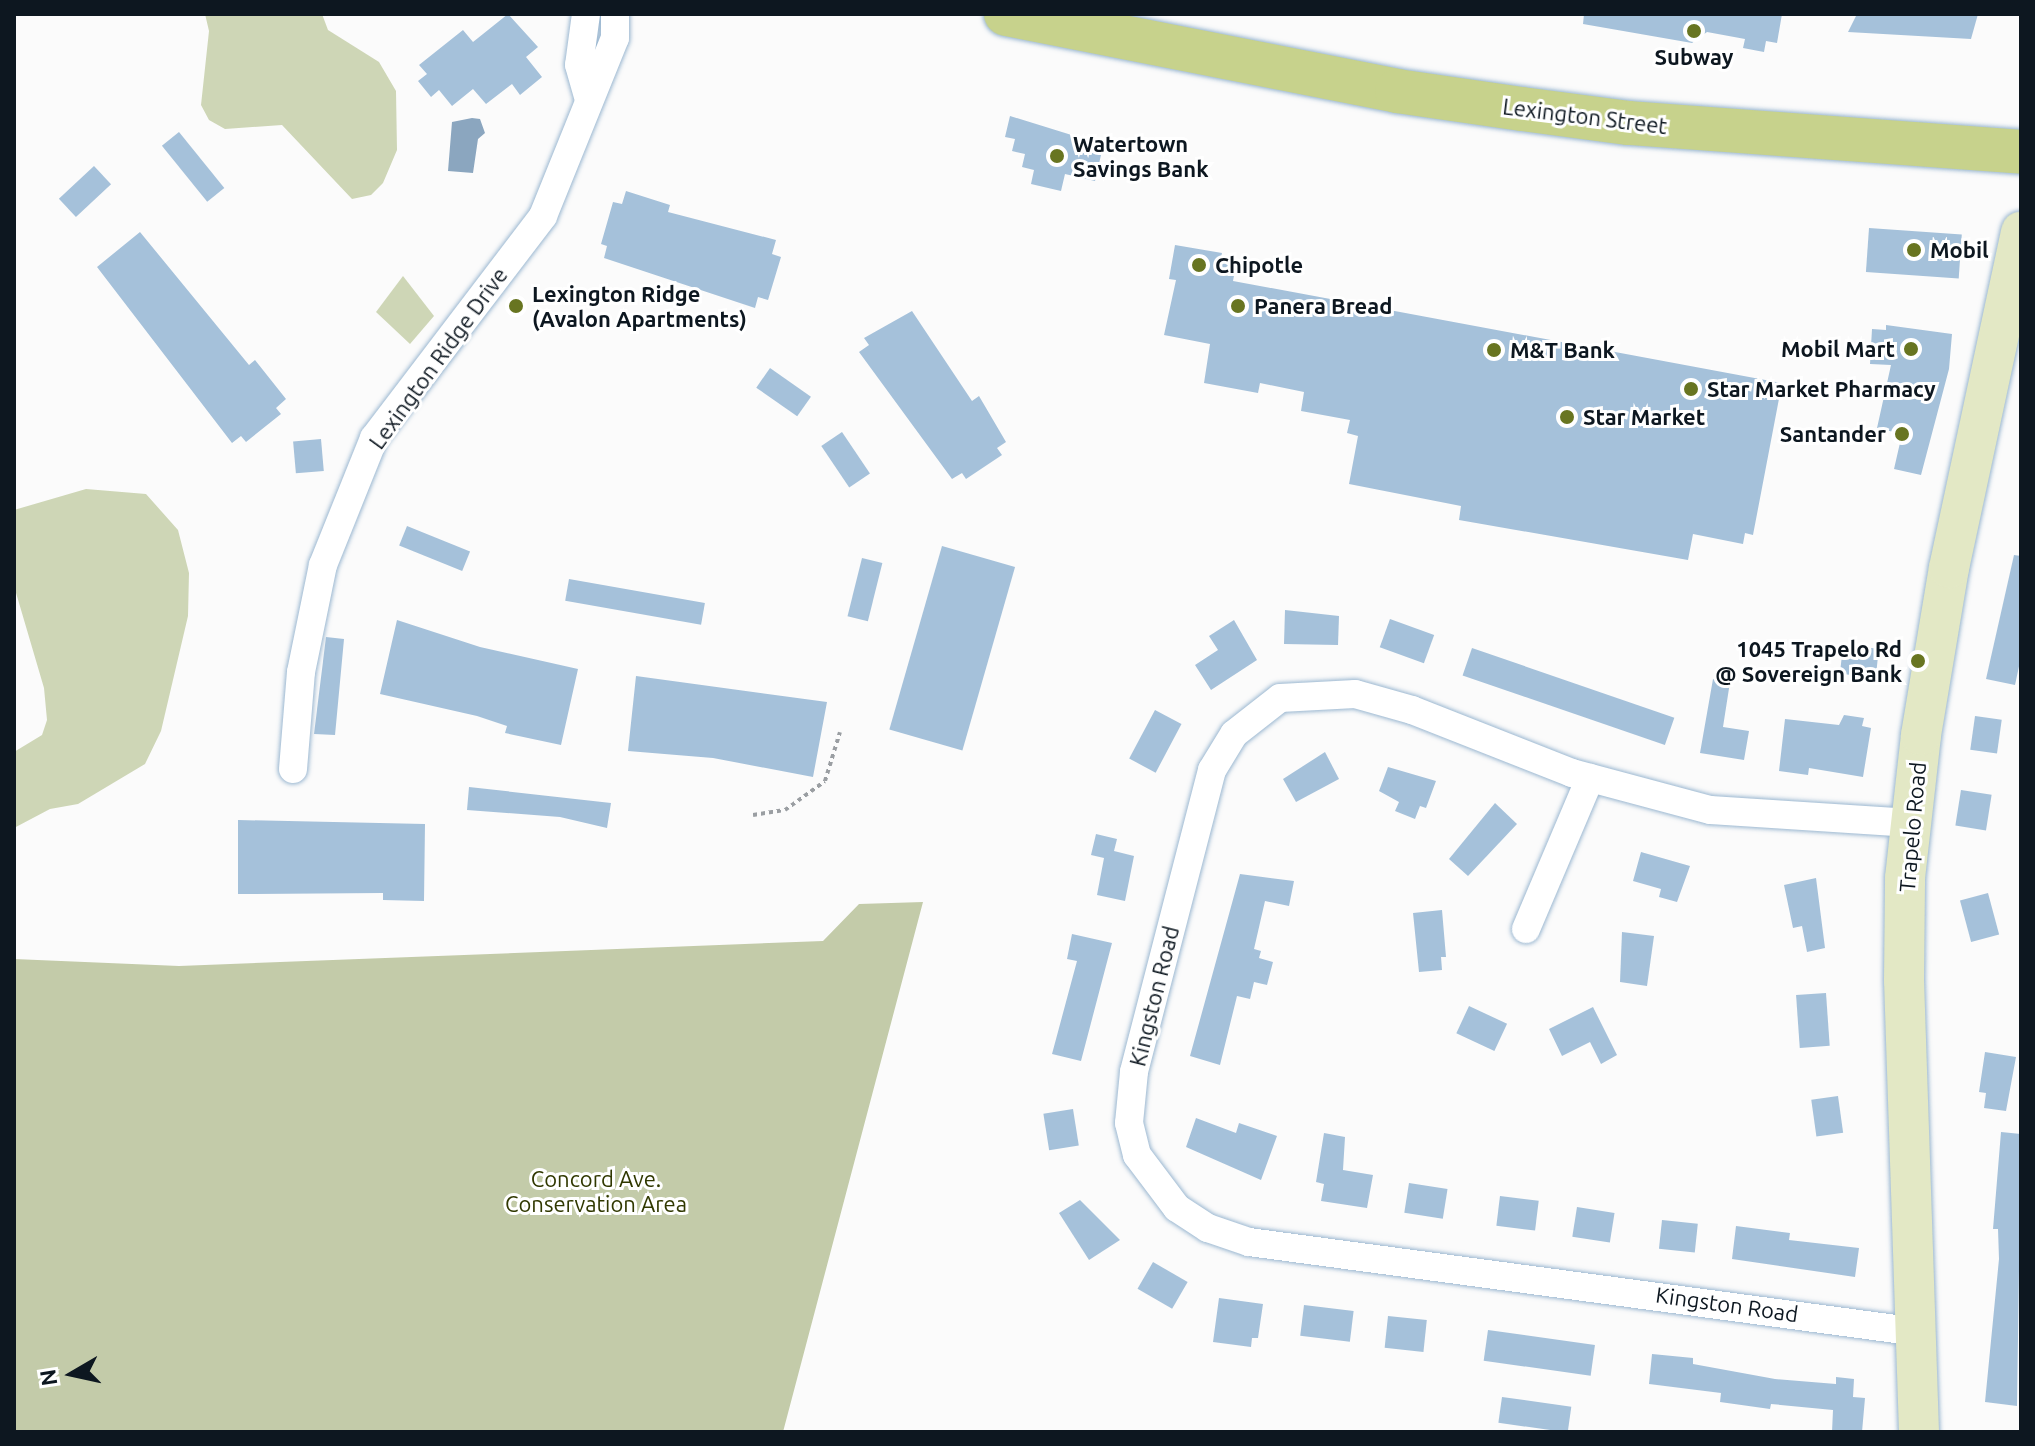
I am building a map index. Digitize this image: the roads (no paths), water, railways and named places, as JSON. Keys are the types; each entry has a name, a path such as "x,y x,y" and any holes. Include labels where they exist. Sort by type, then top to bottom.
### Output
{"main road":[{"name":"Lexington Street","path":"1006,14 1397,91 1629,123 2021,152"},
{"name":"Trapelo Road","path":"1919,1432 1904,980 1911,823 1949,568 2021,232"}],"street":[{"path":"586,14 579,65 589,100"},
{"name":"Lexington Ridge Drive","path":"293,769 301,672 323,565 374,438 543,216 615,38 615,14"},
{"name":"Kingston Road","path":"1911,823 1710,810 1590,778 1412,710 1355,694 1280,698 1234,734 1212,770 1134,1072 1129,1123 1137,1155 1177,1208 1208,1228 1249,1242 1918,1332"},
{"path":"1526,929 1590,778"}],"water":[{"path":"480,119 485,133 478,139 473,173 448,171 452,122"}],"place":[{"name":"Subway","path":"1694,31"},
{"name":"Watertown Savings Bank","path":"1057,156"},
{"name":"Mobil","path":"1914,250"},
{"name":"Chipotle","path":"1199,265"},
{"name":"Lexington Ridge (Avalon Apartments)","path":"516,306"},
{"name":"Panera Bread","path":"1238,306"},
{"name":"Mobil Mart","path":"1911,349"},
{"name":"M&T Bank","path":"1494,350"},
{"name":"Star Market Pharmacy","path":"1691,389"},
{"name":"Star Market","path":"1567,417"},
{"name":"Santander","path":"1902,434"},
{"name":"1045 Trapelo Rd @ Sovereign Bank","path":"1918,661"}],"park label":[{"name":"Concord Ave. Conservation Area","path":"596,1190"}]}
